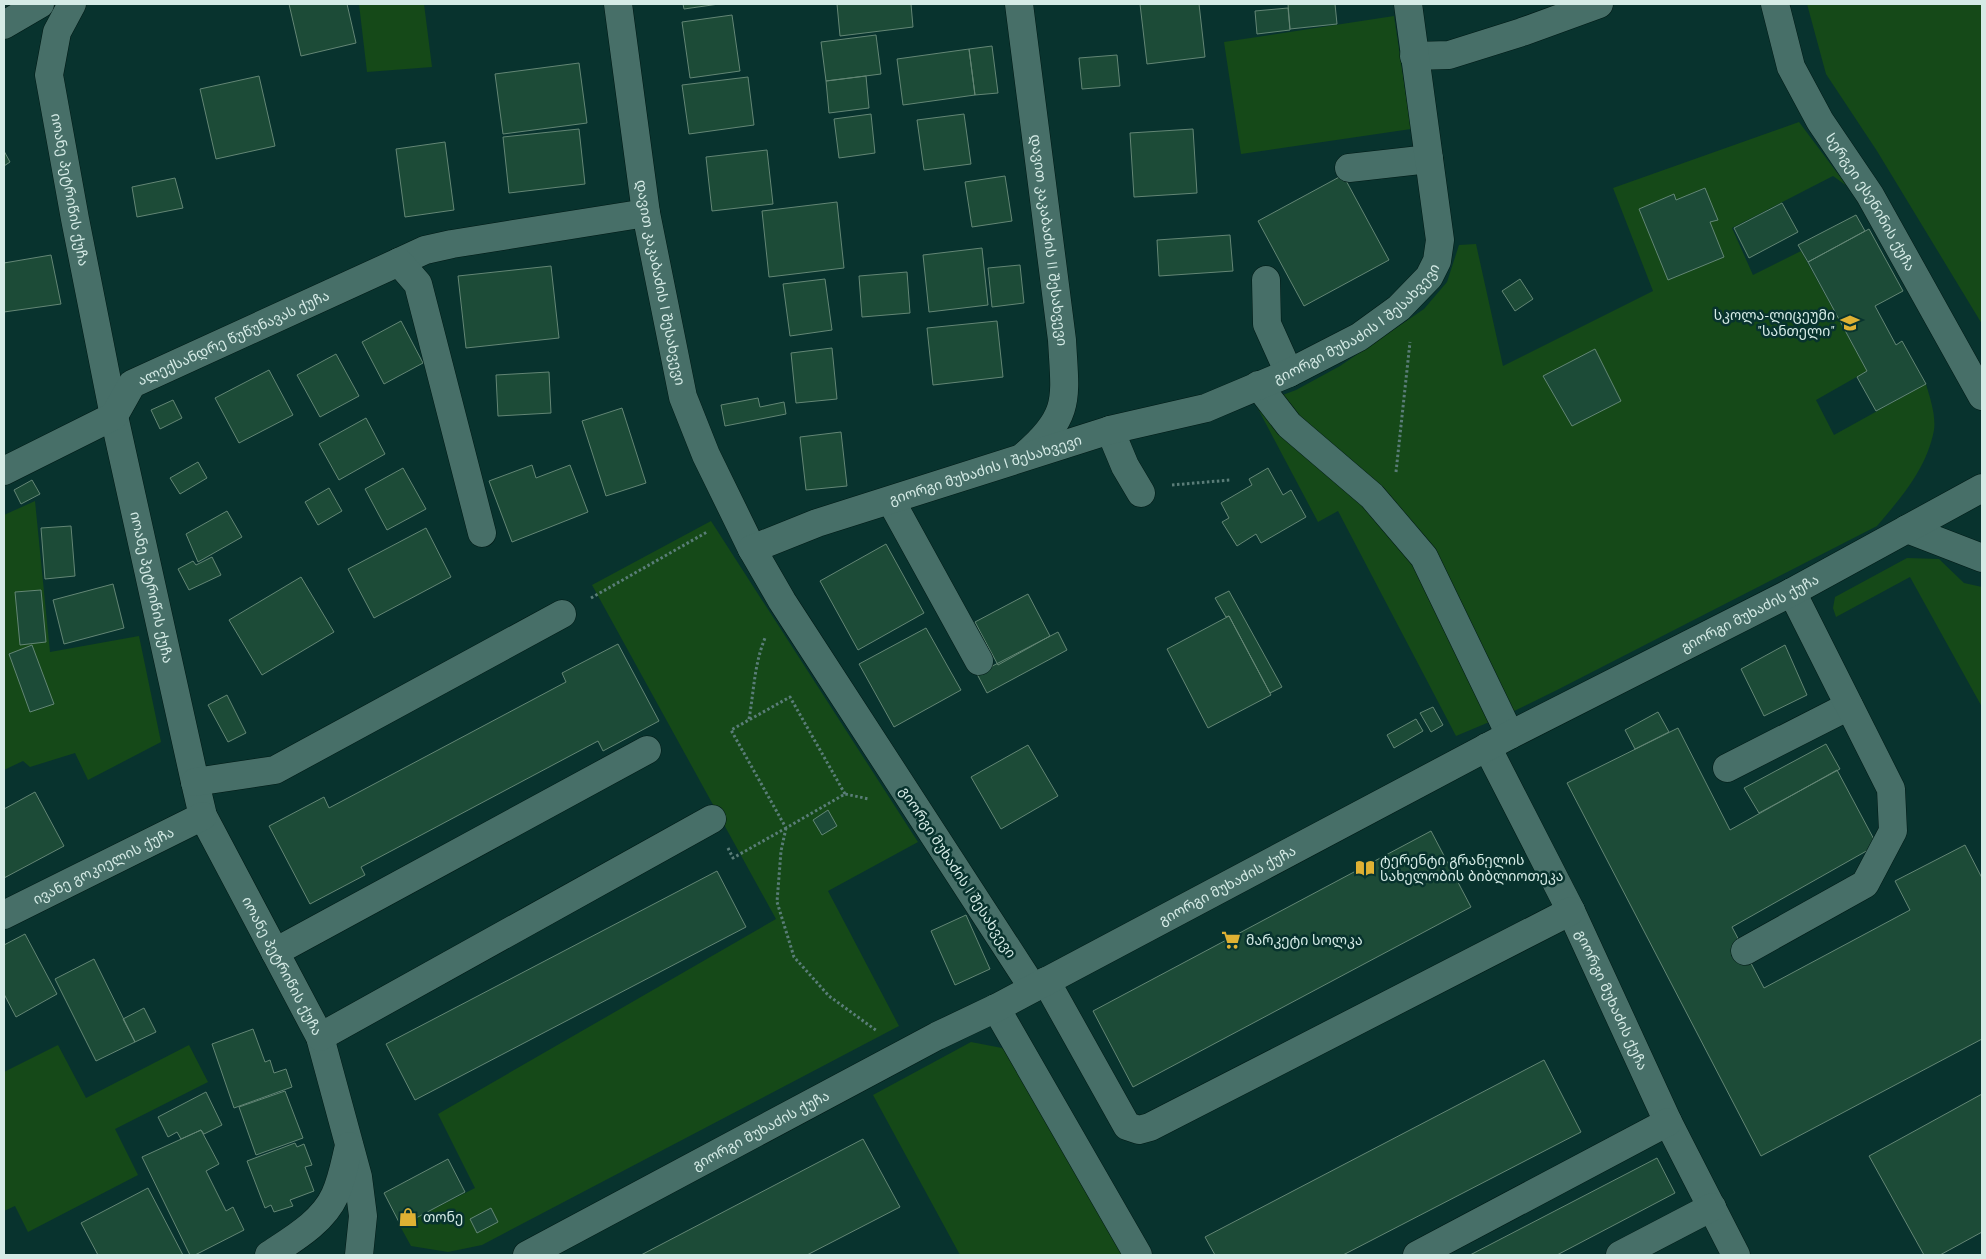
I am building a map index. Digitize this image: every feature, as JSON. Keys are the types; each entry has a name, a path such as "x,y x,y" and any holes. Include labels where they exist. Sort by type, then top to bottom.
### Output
{"street":[{"path":"4,25 40,4"},
{"name":"იოანე პეტრიწის ქუჩა","path":"72,4 57,32 49,75 114,416 195,782 203,816 320,1037 358,1177 363,1216 359,1255"},
{"name":"დავით კაკაბაძის I შესახვევი","path":"618,4 646,213 683,397 706,455 746,539"},
{"name":"დავით კაკაბაძის II შესახვევი","path":"1019,4 1062,340 1065,396 1057,423 1044,438 1020,459"},
{"name":"გიორგი მუხაძის I შესახვევი","path":"1408,4 1440,240 1437,261 1429,277 1399,308 1359,337 1288,373 1206,408 1110,430 890,501 817,522 746,539 782,601 1040,985 1127,1126 1139,1130 1150,1127 1571,911"},
{"path":"1414,56 1449,55 1522,32 1599,4"},
{"name":"სერგეი ესენინის ქუჩა","path":"1774,4 1791,67 1820,121 1870,195 1982,396"},
{"path":"1349,168 1429,159"},
{"name":"ალექსანდრე წუწუნავას ქუჩა","path":"114,416 132,384 424,250 646,213"},
{"path":"399,262 418,284 482,533"},
{"path":"1266,280 1267,324 1288,373"},
{"path":"1258,385 1289,425 1372,496 1424,557 1498,741"},
{"path":"4,471 114,416"},
{"path":"1110,430 1125,466 1140,490"},
{"name":"გიორგი მუხაძის ქუჩა","path":"527,1255 1498,741 1792,592 1982,488"},
{"path":"890,501 979,661"},
{"path":"1907,529 1982,558"},
{"path":"1746,951 1866,884 1893,831 1891,789 1792,592"},
{"path":"195,782 275,770 562,614"},
{"path":"1727,768 1849,706"},
{"name":"გიორგი მუხაძის ქუჩა","path":"1498,741 1571,911 1668,1122 1736,1255"},
{"path":"275,952 647,750"},
{"name":"ივანე გოკიელის ქუჩა","path":"4,915 203,816"},
{"path":"320,1037 712,819"},
{"path":"996,1008 1138,1255"},
{"path":"1417,1255 1668,1122"},
{"path":"269,1255 306,1230 335,1196 350,1144"},
{"path":"1620,1255 1712,1207"}],"path":[{"path":"1391,518 1416,291"},
{"path":"1140,490 1230,480"},
{"path":"562,614 719,526 746,539"},
{"path":"749,720 758,655 782,601"},
{"path":"712,819 734,858 786,828 845,794 790,696 731,730 786,828 781,851 777,902 794,957 829,996 908,1052"}],"green space":[{"path":"359,4 424,4 432,67 367,72"},
{"path":"1807,4 1982,4 1982,324 1877,151 1826,74"},
{"path":"1394,16 1411,129 1241,154 1224,42"},
{"path":"1799,122 1847,186 1833,176 1732,228 1753,275 1801,251 1867,371 1816,400 1834,435 1926,384 1931,401 1934,430 1931,444 1919,470 1904,493 1877,526 1557,690 1506,715 1456,736 1338,511 1318,522 1256,405 1296,390 1340,366 1424,309 1447,282 1459,245 1476,244 1503,366 1653,291 1613,188"},
{"path":"35,501 50,652 139,636 161,742 88,780 75,753 30,767 23,761 4,770 4,515"},
{"path":"711,521 918,842 828,891 899,1026 482,1245 448,1252 411,1246 400,1226 475,1188 438,1114 776,919 592,585"},
{"path":"1907,558 1939,559 1964,583 1982,587 1982,707 1910,577 1836,617 1833,608 1835,597"},
{"path":"971,1042 1002,1048 1032,1070 1124,1255 960,1255 873,1095"},
{"path":"58,1045 86,1098 189,1045 208,1082 115,1129 138,1175 28,1232 15,1206 4,1211 4,1072"}],"building":[{"path":"289,4 347,4 356,43 301,56"},
{"path":"683,4 719,4 684,9"},
{"path":"837,4 911,4 913,27 840,36"},
{"path":"1140,4 1199,4 1205,57 1147,64"},
{"path":"1288,4 1335,4 1337,24 1290,29"},
{"path":"1288,8 1290,30 1257,34 1255,11"},
{"path":"732,15 740,71 690,78 682,22"},
{"path":"876,35 881,74 826,81 821,42"},
{"path":"992,46 998,93 975,95 969,49"},
{"path":"969,49 975,95 903,105 897,59"},
{"path":"1117,55 1120,86 1082,89 1079,58"},
{"path":"579,63 587,123 503,134 495,74"},
{"path":"259,76 275,146 216,159 200,89"},
{"path":"866,76 869,108 829,113 826,81"},
{"path":"748,77 754,125 689,134 682,85"},
{"path":"871,114 875,153 839,158 834,119"},
{"path":"964,114 971,164 924,170 917,120"},
{"path":"579,129 585,184 509,193 503,137"},
{"path":"1193,129 1197,193 1134,197 1130,133"},
{"path":"445,142 454,210 405,217 396,149"},
{"path":"767,150 773,204 712,211 706,157"},
{"path":"4,151 10,162 4,166"},
{"path":"1343,175 1389,260 1304,306 1258,221"},
{"path":"1005,176 1012,221 972,227 965,182"},
{"path":"175,178 183,208 137,217 132,187"},
{"path":"1705,188 1718,220 1710,222 1724,257 1668,280 1639,209 1674,194 1676,200"},
{"path":"837,202 844,268 769,277 762,211"},
{"path":"1782,203 1798,232 1749,258 1734,228"},
{"path":"1856,215 1865,231 1808,262 1798,245"},
{"path":"1869,229 1903,291 1875,306 1896,345 1902,341 1926,384 1876,411 1857,377 1867,371 1808,262"},
{"path":"1230,235 1233,271 1159,276 1157,240"},
{"path":"982,248 988,305 929,312 923,255"},
{"path":"51,255 61,304 4,312 4,263"},
{"path":"1020,265 1024,303 992,307 988,268"},
{"path":"551,266 559,338 466,348 458,276"},
{"path":"907,272 910,313 862,317 859,276"},
{"path":"825,279 832,330 790,336 783,284"},
{"path":"1520,279 1533,299 1515,311 1502,291"},
{"path":"401,321 423,363 384,384 362,342"},
{"path":"997,321 1003,377 933,385 927,328"},
{"path":"832,348 837,399 796,403 791,353"},
{"path":"1595,349 1621,401 1572,426 1543,376"},
{"path":"336,354 359,396 320,417 297,375"},
{"path":"269,370 293,415 239,443 215,398"},
{"path":"549,372 551,413 498,416 496,375"},
{"path":"758,398 760,407 784,402 786,414 725,426 721,405"},
{"path":"173,400 182,418 160,429 151,410"},
{"path":"622,408 646,483 606,496 582,421"},
{"path":"366,418 385,454 339,480 319,444"},
{"path":"841,432 847,486 806,490 800,437"},
{"path":"198,462 207,478 180,494 170,478"},
{"path":"532,465 536,478 570,465 588,512 512,542 489,481"},
{"path":"403,468 426,509 387,530 365,489"},
{"path":"1268,468 1283,495 1291,490 1306,517 1261,543 1256,534 1237,546 1222,522 1229,518 1221,503 1252,485 1249,479"},
{"path":"32,480 40,494 21,504 14,490"},
{"path":"329,488 342,511 318,525 305,502"},
{"path":"227,511 242,537 198,562 186,534"},
{"path":"71,526 75,576 45,579 41,528"},
{"path":"426,528 451,577 374,618 348,569"},
{"path":"886,544 924,613 858,650 820,581"},
{"path":"212,557 221,575 189,590 178,569 193,561 196,565"},
{"path":"301,577 334,632 262,675 229,620"},
{"path":"113,584 124,628 64,644 53,600"},
{"path":"41,590 46,642 20,645 15,592"},
{"path":"1229,591 1282,687 1270,693 1229,616 1226,617 1215,598"},
{"path":"1028,594 1050,636 998,665 975,622"},
{"path":"1229,616 1271,695 1208,728 1167,649"},
{"path":"926,628 961,690 894,727 859,664"},
{"path":"1058,632 1067,650 987,693 977,674"},
{"path":"618,644 659,721 603,751 598,741 361,867 365,875 310,904 269,826 324,797 329,808 566,682 562,673"},
{"path":"32,645 54,704 30,712 9,654"},
{"path":"1785,645 1807,695 1764,716 1741,669"},
{"path":"227,695 246,733 228,742 208,705"},
{"path":"1433,707 1443,725 1431,732 1420,713"},
{"path":"1658,712 1669,732 1635,749 1625,730"},
{"path":"1416,719 1423,731 1394,748 1387,735"},
{"path":"1678,728 1730,830 1837,770 1877,845 1732,927 1764,988 1910,910 1895,881 1965,845 1982,878 1982,1039 1761,1156 1567,783"},
{"path":"1826,744 1840,769 1759,813 1744,788"},
{"path":"1028,745 1058,796 1001,829 971,777"},
{"path":"35,792 64,846 4,878 4,809"},
{"path":"828,810 837,826 822,835 813,820"},
{"path":"1431,831 1471,907 1133,1087 1093,1011"},
{"path":"717,871 746,927 415,1100 386,1044"},
{"path":"966,915 990,969 955,985 931,931"},
{"path":"25,934 57,994 16,1017 4,994 4,945"},
{"path":"94,959 135,1042 96,1061 55,979"},
{"path":"144,1008 156,1032 135,1042 123,1019"},
{"path":"253,1029 265,1062 270,1060 274,1073 286,1069 292,1087 234,1108 212,1044"},
{"path":"1544,1060 1581,1132 1343,1255 1215,1255 1205,1237"},
{"path":"285,1091 303,1138 256,1155 239,1107"},
{"path":"206,1092 222,1125 204,1134 201,1130 181,1139 177,1132 168,1137 158,1117"},
{"path":"1982,1094 1982,1232 1940,1255 1924,1255 1869,1156"},
{"path":"201,1130 219,1164 206,1171 226,1211 233,1207 244,1230 195,1255 190,1255 142,1157"},
{"path":"863,1139 900,1207 807,1255 641,1255"},
{"path":"295,1143 297,1147 304,1144 312,1165 305,1167 314,1191 290,1200 293,1206 274,1212 271,1205 265,1208 247,1161"},
{"path":"1657,1158 1675,1193 1557,1255 1470,1255"},
{"path":"448,1159 465,1192 401,1226 384,1193"},
{"path":"148,1188 183,1255 98,1255 81,1223"},
{"path":"491,1208 498,1222 477,1233 470,1219"}],"place":[{"name":"სკოლა-ლიცეუმი \"სანთელი\"","path":"1850,323"},
{"name":"ტერენტი გრანელის სახელობის ბიბლიოთეკა","path":"1365,868"},
{"name":"მარკეტი სოლკა","path":"1231,940"},
{"name":"თონე","path":"408,1217"}]}
